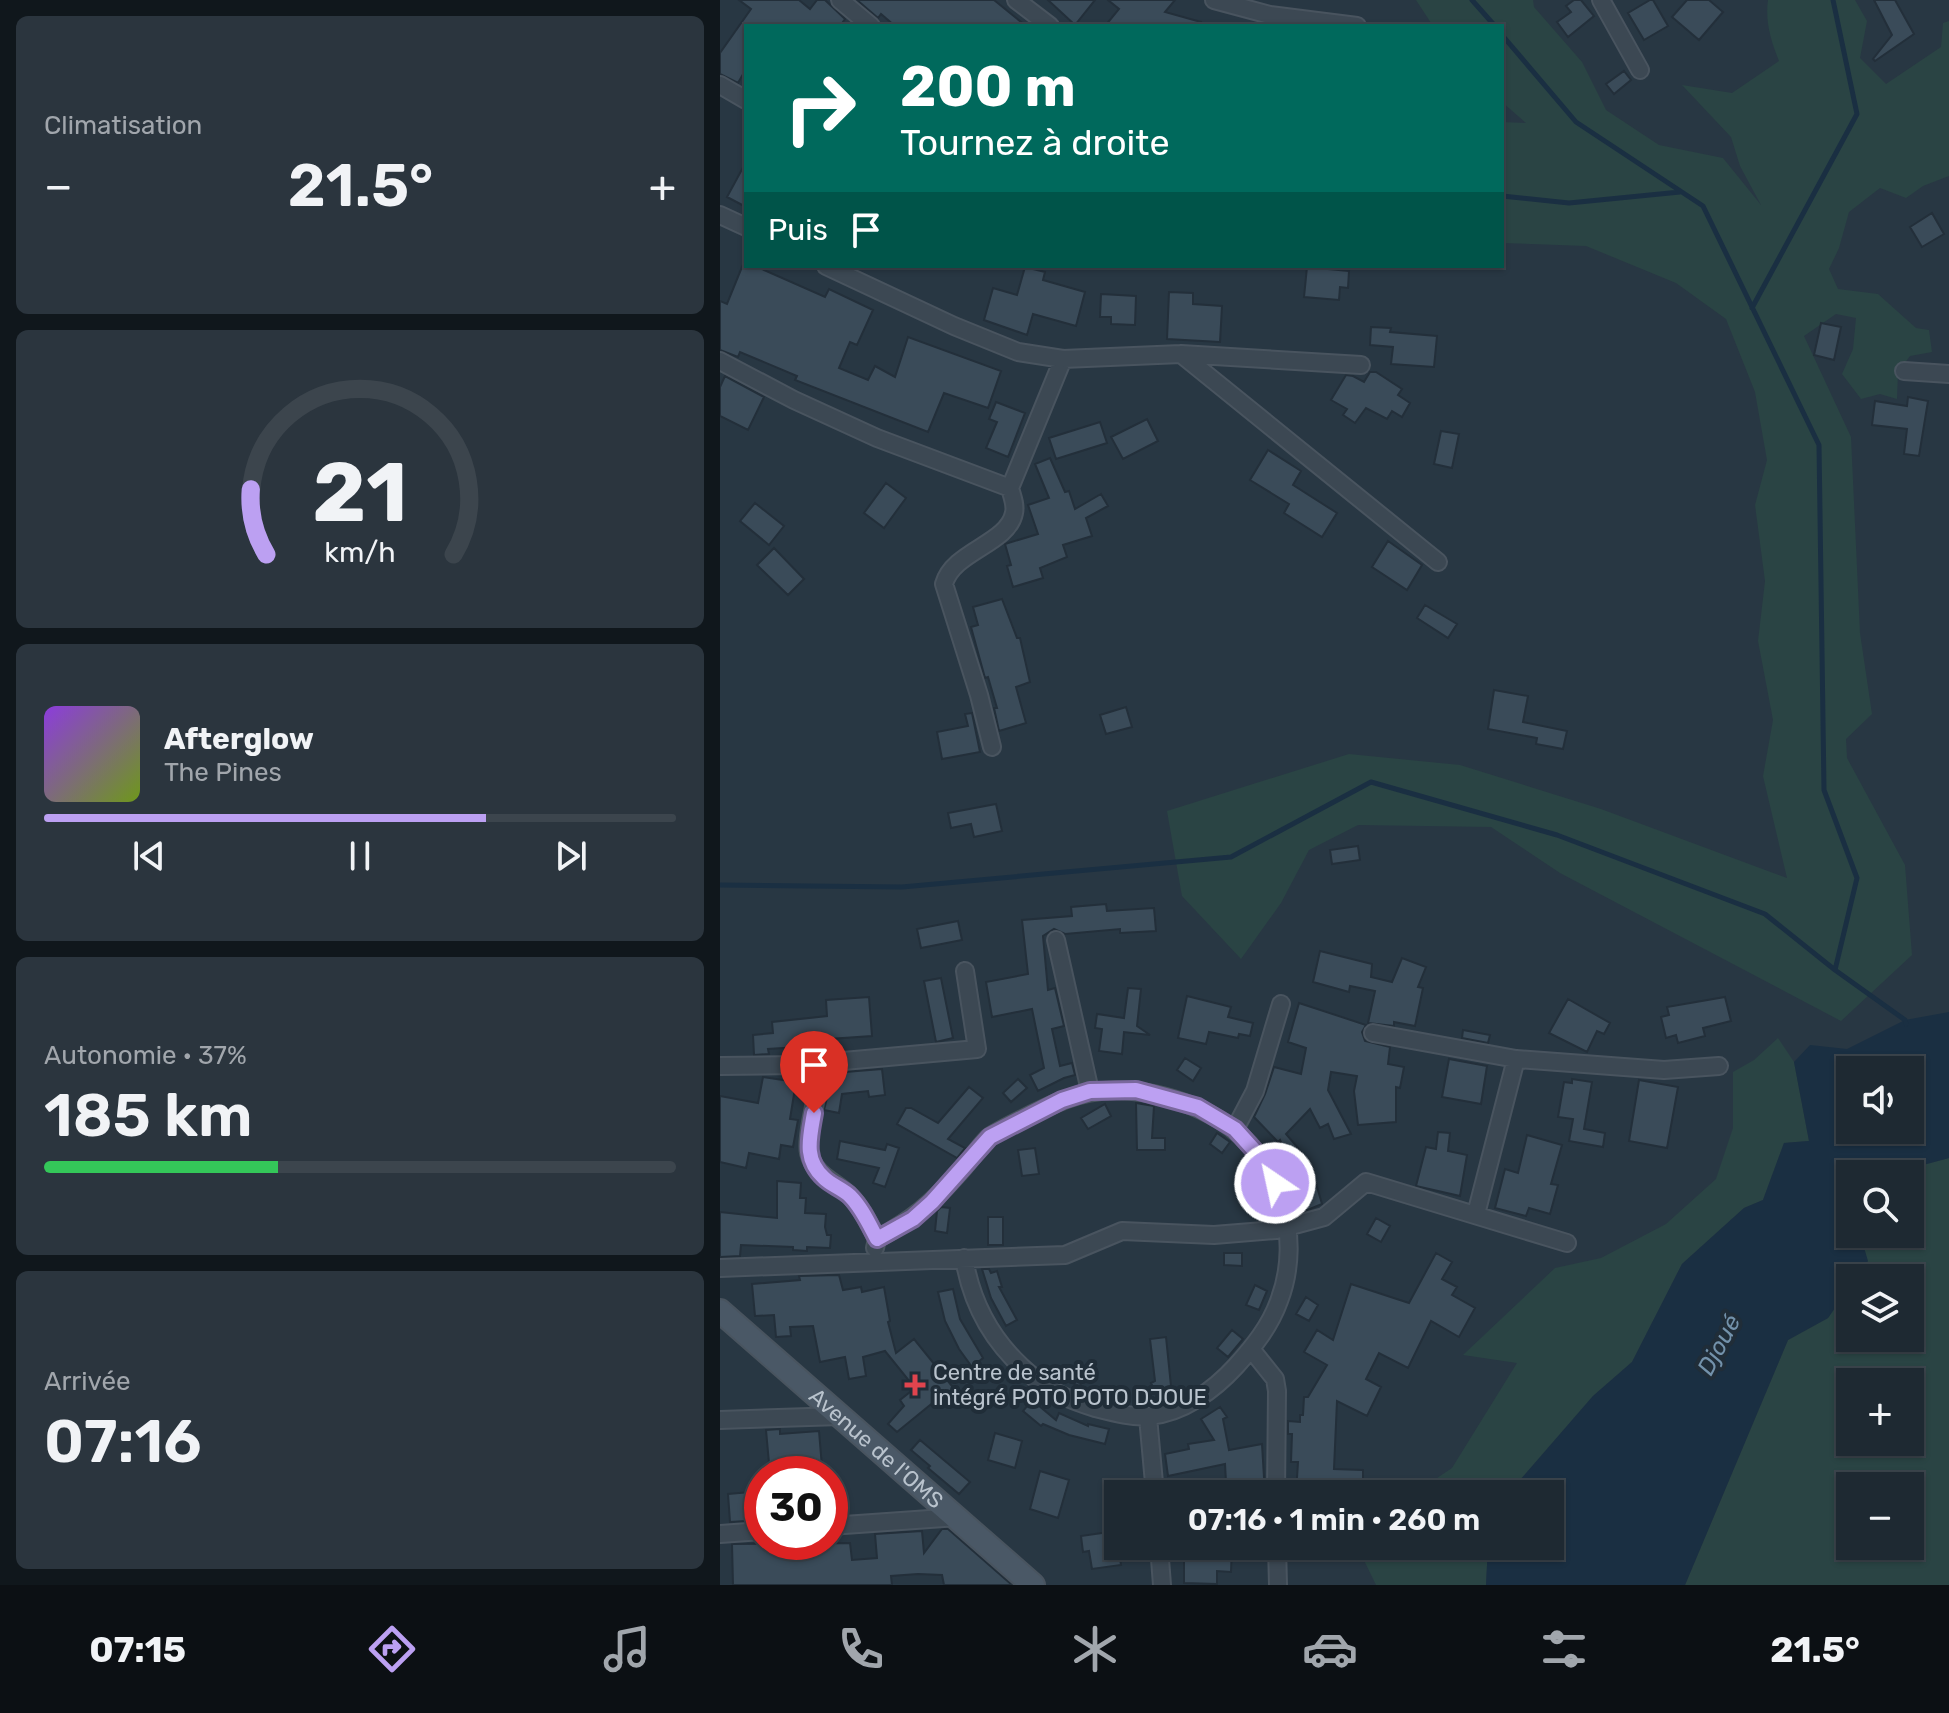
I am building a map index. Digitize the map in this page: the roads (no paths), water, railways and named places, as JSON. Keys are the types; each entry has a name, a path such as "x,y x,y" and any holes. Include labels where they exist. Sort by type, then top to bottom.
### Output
{"street":[{"path":"840,0 869,24"},
{"path":"1016,0 1047,24"},
{"path":"1214,0 1270,15 1341,24"},
{"path":"1601,0 1640,70"},
{"path":"720,85 744,99"},
{"path":"720,215 744,226"},
{"path":"830,268 966,332 1018,352 1063,359 1181,354 1361,365"},
{"path":"1181,354 1438,562"},
{"path":"992,747 944,584 947,574 958,563 1011,522 1015,510 1010,488 1063,359"},
{"path":"720,361 794,400 877,438 1010,488"},
{"path":"1904,371 1949,374"},
{"path":"1056,940 1090,1091"},
{"path":"720,1066 824,1062 977,1049 965,971"},
{"path":"1235,1129 1255,1091 1281,1004"},
{"path":"1373,1033 1516,1059 1664,1070 1719,1066"},
{"path":"1476,1214 1516,1059"},
{"path":"824,1062 808,1151 814,1167 824,1179 856,1203 877,1239 871,1263"},
{"path":"877,1239 913,1219 932,1202 990,1137 1062,1100 1090,1091 1136,1090 1198,1107 1235,1129 1263,1160 1275,1183 1290,1227 1280,1299 1264,1332 1222,1381 1204,1395 1178,1408 1148,1417 1076,1402 1050,1391 1024,1370 995,1338 979,1312 969,1287 964,1258"},
{"path":"720,1268 1065,1255 1122,1231 1236,1234 1290,1227 1324,1217 1366,1182 1567,1243"},
{"name":"Avenue de l'OMS","path":"720,1311 1033,1585"},
{"path":"1251,1349 1275,1379 1276,1480"},
{"path":"720,1420 841,1416"},
{"path":"1148,1417 1154,1480"},
{"path":"848,1525 958,1517"},
{"path":"720,1534 744,1532"},
{"path":"1160,1560 1162,1585"},
{"path":"1277,1560 1278,1585"}],"water":[{"name":"Djoué","path":"1949,1012 1949,1158 1924,1165 1924,1160 1836,1160 1836,1248 1864,1248 1868,1261 1866,1264 1836,1264 1836,1306 1828,1318 1788,1340 1685,1585 1486,1585 1487,1560 1564,1560 1564,1480 1521,1479 1593,1396 1632,1362 1682,1264 1744,1208 1763,1200 1784,1143 1809,1141 1794,1062 1810,1045 1847,1049 1905,1020"}],"waterway":[{"path":"1472,0 1493,24"},
{"path":"1752,308 1857,114 1833,0"},
{"path":"1504,37 1576,122 1703,206 1819,445 1824,790 1857,878 1835,970"},
{"path":"1504,196 1569,203 1680,192"},
{"path":"720,885 902,887 1231,857 1371,782 1557,835 1765,914 1905,1020 1906,1024"}],"place":[{"name":"Centre de santé intégré POTO POTO DJOUE","path":"915,1385"}]}
